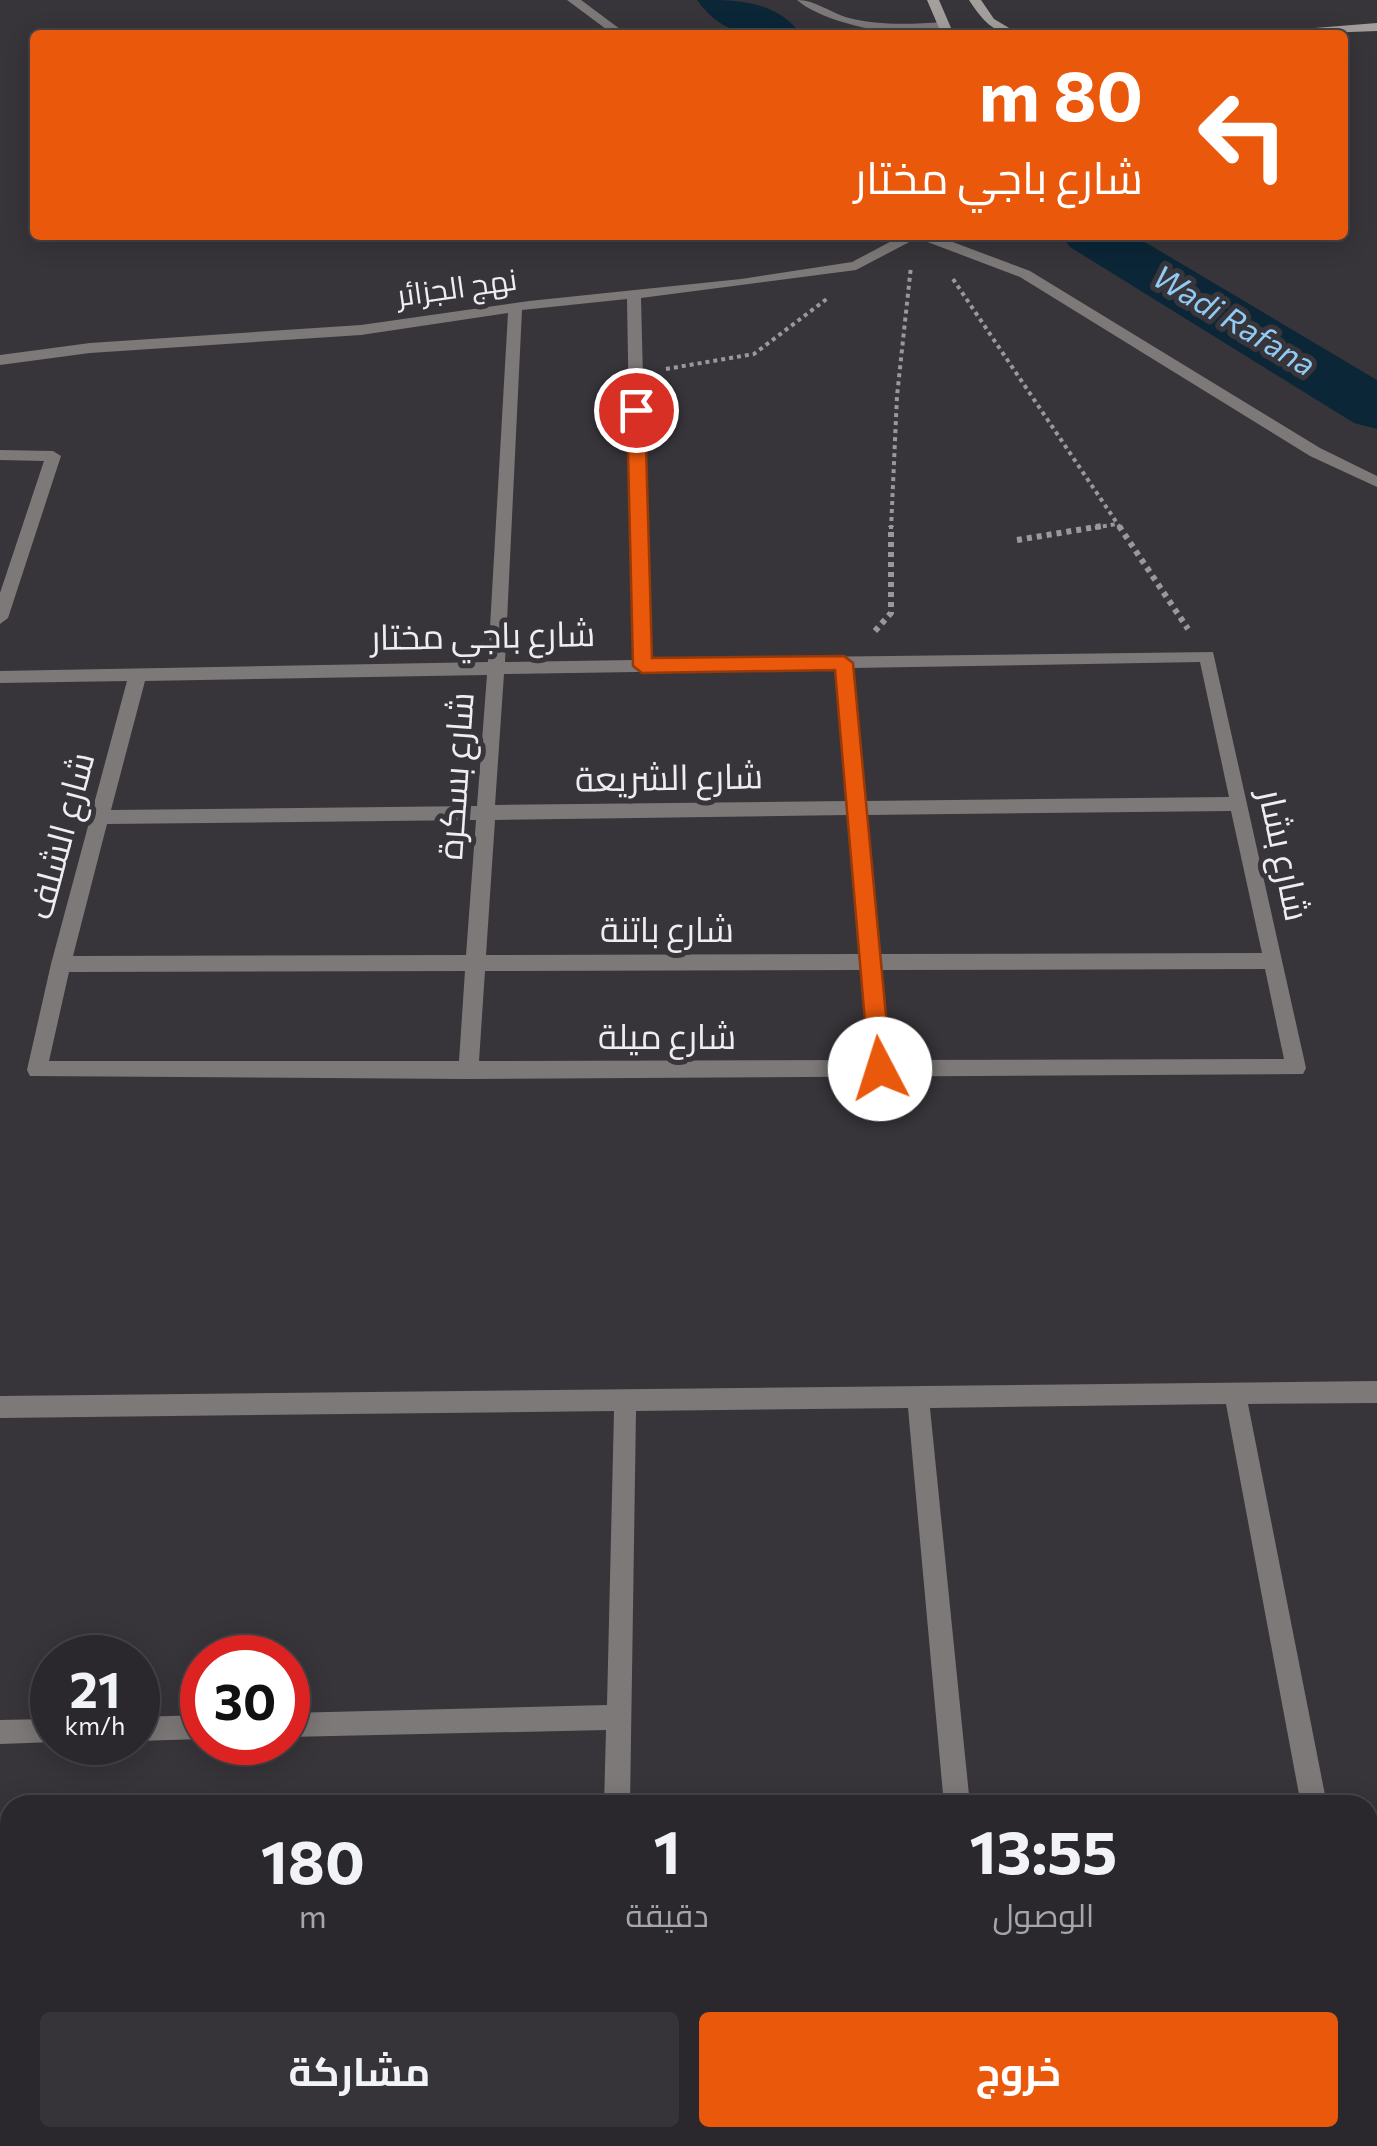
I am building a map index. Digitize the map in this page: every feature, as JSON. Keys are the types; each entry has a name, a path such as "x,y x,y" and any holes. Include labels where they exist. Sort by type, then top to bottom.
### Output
{"street":[{"path":"573,0 615,30"},
{"path":"802,0 844,20 946,30 933,0"},
{"path":"975,0 990,22 1005,30"},
{"path":"1333,30 1377,26"},
{"name":"نهج الجزائر","path":"0,360 90,348 361,330 514,306 741,284 856,266 904,240"},
{"path":"934,240 1026,274 1315,452 1377,482"},
{"path":"634,294 642,666"},
{"name":"شارع بسكرة","path":"468,1070 496,668 514,306"},
{"path":"0,454 53,456 0,618"},
{"name":"شارع باجي مختار","path":"0,677 1206,656"},
{"name":"شارع بشار","path":"1206,656 1296,1068"},
{"path":"844,663 880,1069"},
{"name":"شارع الشلف","path":"37,1070 137,676"},
{"name":"شارع الشريعة","path":"100,816 1240,804"},
{"name":"شارع باتنة","path":"61,964 1274,961"},
{"name":"شارع ميلة","path":"37,1070 1296,1068"},
{"path":"0,1407 1377,1392"},
{"path":"1236,1394 1312,1795"},
{"path":"918,1397 956,1795"},
{"path":"616,1795 625,1400"},
{"path":"310,1724 618,1717"},
{"path":"0,1732 30,1731"}],"path":[{"path":"844,663 891,614 889,504 900,349 913,254"},
{"path":"950,275 1206,656"},
{"path":"635,374 754,354 828,301 829,286"},
{"path":"1017,540 1117,524"}],"waterway":[{"name":"Wadi Rafana","path":"723,0 768,30"},
{"name":"Wadi Rafana","path":"1099,240 1377,408"}],"route":[{"path":"636,410 642,666 844,663 880,1069"}]}
